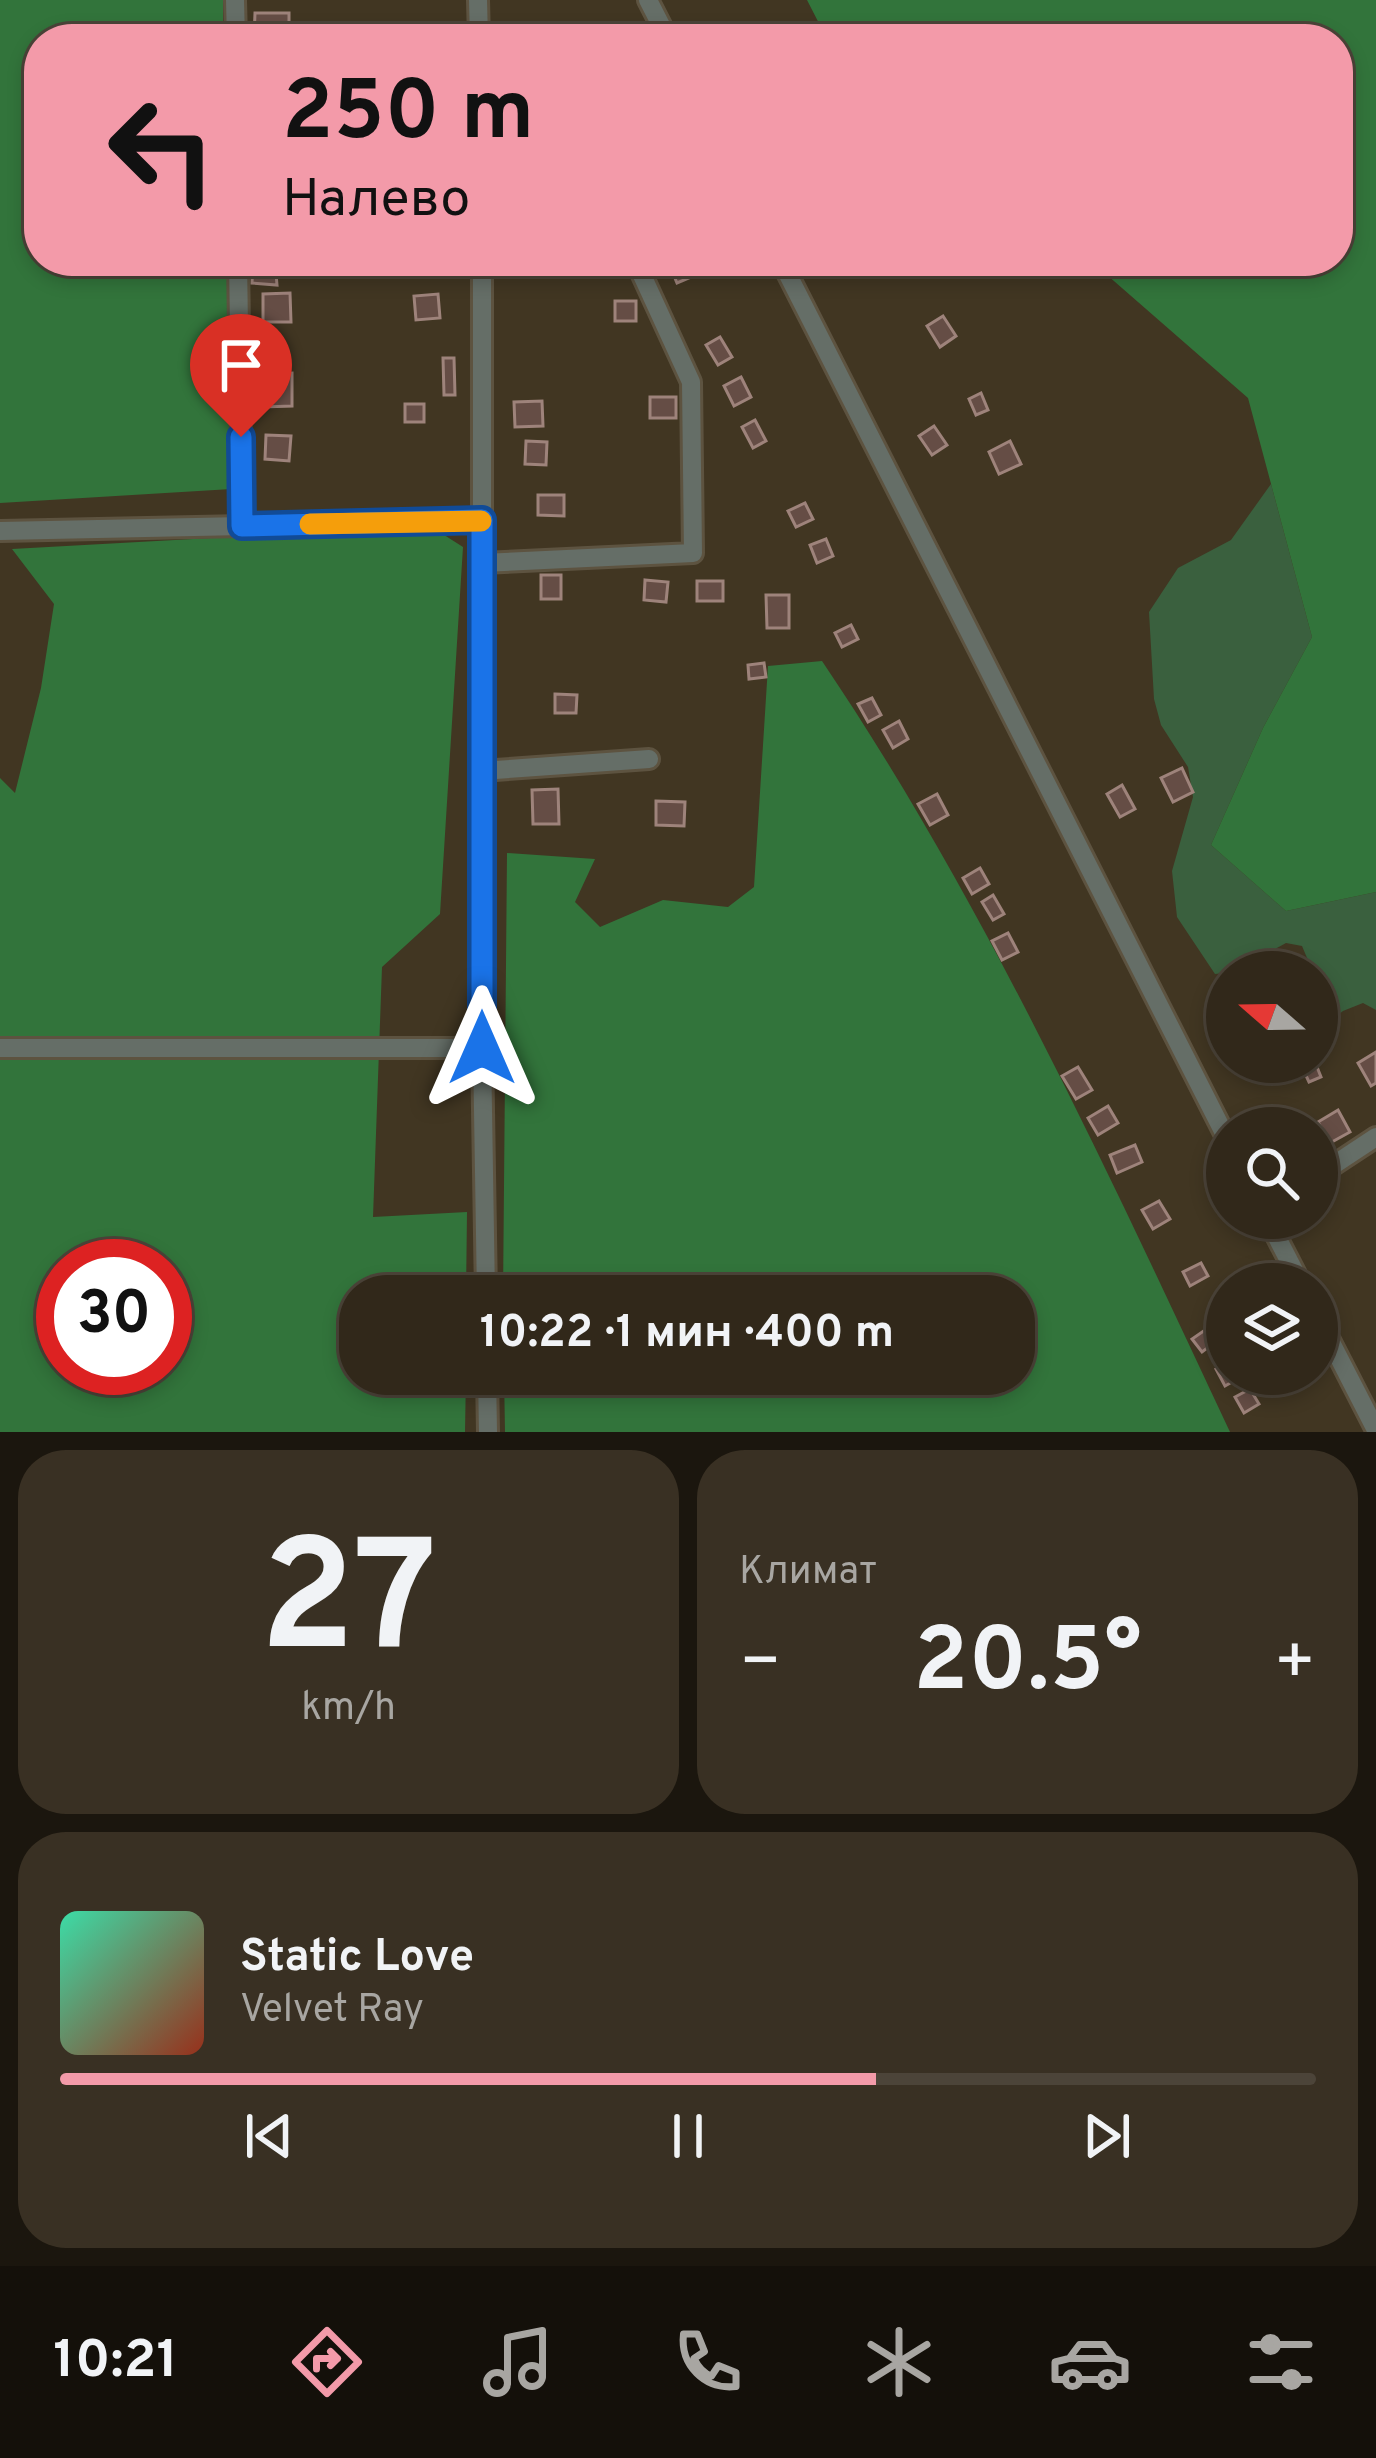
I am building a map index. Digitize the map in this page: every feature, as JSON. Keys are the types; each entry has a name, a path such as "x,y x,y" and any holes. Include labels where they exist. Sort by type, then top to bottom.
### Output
{"street":[{"path":"238,276 242,526"},
{"path":"482,276 486,1275"},
{"path":"482,563 693,553 691,382 642,276"},
{"path":"789,276 1211,1107"},
{"path":"0,531 482,520"},
{"path":"481,771 649,759"},
{"path":"0,1048 482,1048"},
{"path":"1338,1162 1376,1137"},
{"path":"1338,1356 1376,1430"},
{"path":"487,1395 488,1432"}],"green space":[{"path":"0,0 223,0 223,24 24,24 24,276 230,276 248,488 0,503"},
{"path":"807,0 1376,0 1376,892 1286,911 1211,845 1263,728 1312,637 1248,398 1108,276 1353,276 1353,24 819,24"},
{"path":"1271,484 1312,637 1263,728 1211,845 1286,911 1376,892 1376,1010 1363,1003 1338,1015 1338,951 1304,951 1302,946 1286,943 1271,951 1206,951 1206,960 1177,917 1172,871 1193,797 1188,767 1161,725 1154,699 1149,612 1178,568 1231,540"},
{"path":"430,526 463,547 440,914 382,967 373,1217 467,1212 466,1275 339,1275 339,1395 466,1395 465,1432 0,1432 0,778 15,793 41,688 54,604 12,549"},
{"path":"822,661 881,752 1041,1038 1206,1381 1206,1395 1212,1395 1230,1432 505,1432 504,1395 1035,1395 1035,1275 503,1275 507,853 595,859 575,902 600,927 663,900 728,907 754,887 768,666"}],"building":[{"path":"255,13 289,13 289,24 255,24"},
{"path":"252,276 276,276 277,285 252,283"},
{"path":"290,293 291,322 263,322 263,294"},
{"path":"438,294 440,318 416,320 414,296"},
{"path":"615,301 636,301 636,321 615,321"},
{"path":"943,316 956,336 940,347 927,326"},
{"path":"720,337 732,357 718,365 706,345"},
{"path":"443,358 454,358 455,395 444,395"},
{"path":"292,373 292,406 262,407 260,398 253,398 252,382 260,381 261,374"},
{"path":"741,377 751,397 734,406 724,386"},
{"path":"981,393 988,410 976,415 969,399"},
{"path":"650,397 676,397 676,418 650,418"},
{"path":"542,401 543,426 515,427 514,402"},
{"path":"405,404 424,404 424,422 405,422"},
{"path":"755,420 766,441 753,448 742,427"},
{"path":"934,426 947,445 932,455 919,436"},
{"path":"266,435 291,436 289,461 265,459"},
{"path":"526,441 547,442 546,465 525,464"},
{"path":"1010,441 1021,464 999,474 989,452"},
{"path":"538,495 564,495 564,516 538,515"},
{"path":"805,503 813,519 796,527 788,511"},
{"path":"826,539 833,556 817,563 810,545"},
{"path":"541,575 561,575 561,599 541,599"},
{"path":"645,580 668,582 666,602 644,600"},
{"path":"697,581 723,581 723,601 697,601"},
{"path":"766,595 789,595 789,628 767,628"},
{"path":"851,625 858,639 842,647 835,633"},
{"path":"764,663 766,677 749,679 748,665"},
{"path":"555,694 577,695 576,713 555,713"},
{"path":"872,698 881,715 868,722 858,704"},
{"path":"899,721 908,739 893,748 883,730"},
{"path":"1182,768 1193,792 1173,802 1161,778"},
{"path":"1122,785 1135,809 1120,817 1107,794"},
{"path":"558,789 559,824 533,824 532,790"},
{"path":"937,794 948,815 930,825 918,804"},
{"path":"656,801 685,802 684,826 656,825"},
{"path":"980,868 989,884 972,894 963,878"},
{"path":"993,895 1004,914 993,920 982,902"},
{"path":"1008,933 1018,952 1002,960 992,941"},
{"path":"1376,1052 1376,1083 1371,1086 1358,1063"},
{"path":"1078,1067 1092,1090 1076,1099 1062,1076"},
{"path":"1108,1106 1118,1123 1098,1135 1088,1118"},
{"path":"1338,1110 1350,1132 1338,1139"},
{"path":"1135,1145 1142,1162 1117,1173 1110,1155"},
{"path":"1159,1201 1170,1219 1153,1229 1142,1210"},
{"path":"1201,1263 1206,1277 1190,1286 1183,1272"},
{"path":"1205,1330 1206,1349 1202,1352 1192,1339"},
{"path":"1254,1395 1259,1404 1244,1413 1235,1397"}],"slow traffic":[{"path":"310,524 481,521"}],"route":[{"path":"241,437 242,526 482,520 482,1048"}]}
